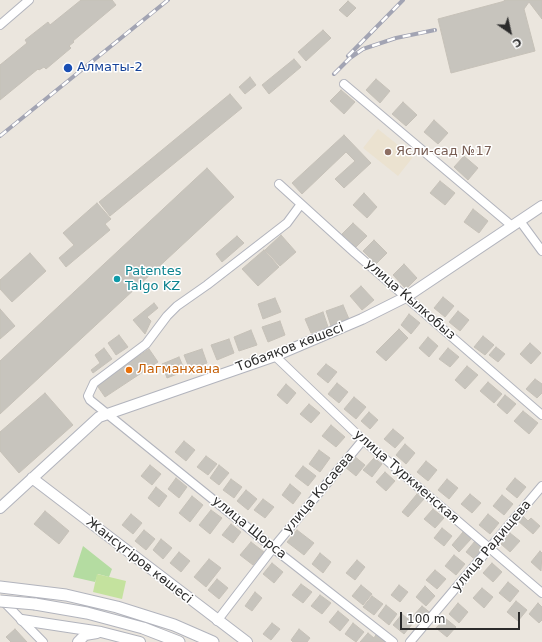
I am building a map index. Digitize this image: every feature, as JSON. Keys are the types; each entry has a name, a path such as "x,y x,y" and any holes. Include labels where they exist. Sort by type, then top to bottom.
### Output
{"main road":[{"path":"0,587 36,591 117,607 174,626 213,642"},
{"path":"0,601 35,604 101,617 143,628 180,642"}],"street":[{"path":"0,25 29,0"},
{"path":"344,84 516,224 542,251"},
{"name":"улица Кылкобыз","path":"279,184 542,415"},
{"name":"улица Щорса","path":"301,204 287,223 178,306 167,316 146,344 94,383 88,396 90,400 107,412 273,548 393,642"},
{"name":"Тобаяқов көшесі","path":"0,508 90,424 107,412 275,356 362,319 406,297 542,206"},
{"name":"улица Туркменская","path":"275,356 363,440 542,593"},
{"name":"улица Косаева","path":"217,622 273,548 363,440"},
{"name":"Жансүгіров көшесі","path":"32,478 217,622 246,642"},
{"name":"улица Радищева","path":"410,642 542,486"},
{"path":"0,597 43,642"},
{"path":"22,620 101,632 140,642"},
{"path":"78,642 85,636 101,632"}],"shaded area":[{"name":"Ясли-сад №17","path":"378,129 413,157 398,176 363,148"}],"green space":[{"path":"83,546 112,569 109,577 98,574 95,582 73,577"},
{"path":"97,574 126,581 122,599 93,592"}],"building":[{"name":"Алматы-2","path":"81,0 112,0 116,5 73,41 74,42 69,46 71,48 46,69 44,67 39,70 38,69 0,100 0,65 27,43 25,40 48,22 50,25"},
{"path":"504,0 542,0 542,19 529,2 524,9 535,51 451,73 438,19 505,1"},
{"path":"348,1 356,8 347,17 339,10"},
{"path":"323,30 331,38 306,61 298,52"},
{"path":"294,59 301,67 269,94 262,85"},
{"path":"250,77 256,85 245,94 239,87"},
{"path":"376,79 390,91 380,103 366,90"},
{"path":"341,90 355,102 344,114 330,101"},
{"path":"230,94 242,108 110,216 99,202"},
{"path":"403,102 417,115 406,126 392,114"},
{"path":"434,120 448,133 438,144 424,132"},
{"path":"344,135 371,163 344,188 335,179 355,161 346,152 302,194 292,183"},
{"path":"464,156 478,168 468,180 454,167"},
{"name":"Patentes Talgo KZ","path":"207,168 234,197 0,414 0,361"},
{"path":"440,181 455,193 445,205 430,193"},
{"path":"364,193 377,207 367,218 353,205"},
{"path":"97,203 111,219 105,224 110,230 66,267 59,258 74,245 63,233"},
{"path":"473,209 488,221 479,233 464,222"},
{"path":"353,223 367,236 356,247 342,234"},
{"path":"281,235 296,252 280,266 265,250"},
{"path":"237,236 244,243 222,262 216,254"},
{"path":"374,240 387,253 376,264 363,251"},
{"path":"264,250 279,267 258,286 242,269"},
{"path":"30,253 46,271 12,302 0,289 0,280"},
{"path":"404,264 417,278 406,289 393,275"},
{"path":"361,286 374,300 362,310 350,296"},
{"path":"443,297 454,306 445,317 434,308"},
{"path":"275,298 281,312 263,319 258,304"},
{"path":"154,303 158,308 147,317 151,321 145,334 133,320"},
{"path":"343,305 349,319 331,326 326,311"},
{"path":"0,309 15,326 0,339"},
{"path":"458,311 469,320 460,331 449,322"},
{"path":"323,312 328,327 311,333 305,319"},
{"path":"409,314 420,323 411,334 401,325"},
{"path":"280,321 285,335 268,342 262,327"},
{"path":"399,329 408,338 386,361 376,352"},
{"path":"251,330 257,345 239,351 234,337"},
{"path":"119,335 128,347 116,355 108,343"},
{"path":"483,336 494,345 485,355 474,347"},
{"path":"428,337 438,346 429,357 419,348"},
{"path":"229,339 234,353 217,360 211,345"},
{"path":"530,343 541,353 531,364 520,354"},
{"path":"496,347 505,354 498,362 489,355"},
{"path":"104,348 112,359 93,373 91,370 100,363 95,355"},
{"path":"448,348 459,357 450,367 439,359"},
{"path":"149,349 158,362 105,397 96,384"},
{"path":"202,349 207,363 190,370 184,355"},
{"path":"179,357 185,371 167,378 162,364"},
{"path":"326,364 337,372 328,383 317,374"},
{"path":"467,366 478,375 465,389 455,380"},
{"path":"535,379 542,384 542,393 537,398 526,389"},
{"path":"488,382 502,394 494,403 480,391"},
{"path":"337,383 348,392 339,403 328,394"},
{"path":"286,384 296,393 287,404 277,395"},
{"path":"45,393 73,425 19,473 0,451 0,432"},
{"path":"505,395 516,404 507,414 497,405"},
{"path":"354,397 366,407 356,419 344,409"},
{"path":"309,404 320,413 311,423 300,414"},
{"path":"523,411 538,423 529,434 514,421"},
{"path":"369,412 378,420 370,429 361,421"},
{"path":"331,425 345,437 336,447 322,436"},
{"path":"393,429 404,438 395,448 384,439"},
{"path":"184,441 195,450 186,461 175,452"},
{"path":"405,444 415,453 406,464 396,455"},
{"path":"319,450 330,458 320,472 309,464"},
{"path":"206,456 217,464 208,475 197,467"},
{"path":"354,456 365,465 356,476 345,467"},
{"path":"374,458 382,464 372,477 363,470"},
{"path":"426,461 437,470 428,481 417,472"},
{"path":"150,465 161,474 152,485 141,476"},
{"path":"219,465 229,473 219,485 210,478"},
{"path":"303,466 316,476 308,486 295,476"},
{"path":"385,472 395,481 386,491 376,482"},
{"path":"176,478 187,487 179,498 168,489"},
{"path":"515,478 526,487 517,498 506,489"},
{"path":"231,479 242,487 234,498 223,490"},
{"path":"447,479 458,488 449,499 438,490"},
{"path":"290,484 301,493 293,504 282,495"},
{"path":"156,487 167,496 159,507 148,498"},
{"path":"246,490 257,499 248,510 237,501"},
{"path":"417,494 424,499 408,517 402,512"},
{"path":"470,494 481,503 472,513 461,504"},
{"path":"502,495 513,504 504,515 493,506"},
{"path":"192,496 203,505 190,522 179,513"},
{"path":"263,499 274,507 265,518 254,510"},
{"path":"433,509 444,518 435,528 424,519"},
{"path":"211,510 222,518 210,534 199,525"},
{"path":"45,511 69,531 59,544 34,524"},
{"path":"131,514 142,523 133,534 122,525"},
{"path":"488,514 499,523 490,534 479,525"},
{"path":"523,516 528,521 531,518 540,526 533,534 518,521"},
{"path":"231,524 241,532 233,543 222,535"},
{"path":"442,528 452,536 444,546 434,538"},
{"path":"144,530 155,539 146,550 135,541"},
{"path":"297,530 314,543 304,555 287,542"},
{"path":"463,532 471,539 459,552 452,545"},
{"path":"510,533 520,541 510,552 501,544"},
{"path":"161,539 172,548 163,559 153,550"},
{"path":"475,541 485,551 477,561 466,552"},
{"path":"251,542 264,552 253,565 240,555"},
{"path":"540,551 542,553 541,571 531,562"},
{"path":"179,552 190,561 181,572 170,563"},
{"path":"320,553 331,562 323,573 312,564"},
{"path":"454,555 465,564 456,575 445,566"},
{"path":"209,559 221,568 206,587 194,577"},
{"path":"357,560 365,567 355,580 346,573"},
{"path":"272,563 283,572 274,583 263,574"},
{"path":"492,563 502,572 493,582 483,573"},
{"path":"435,570 446,579 437,589 426,580"},
{"path":"217,579 228,588 219,599 208,590"},
{"path":"508,582 519,591 510,602 499,593"},
{"path":"301,584 312,592 303,603 292,595"},
{"path":"361,585 372,594 363,605 352,596"},
{"path":"399,585 408,592 400,602 391,595"},
{"path":"425,586 435,596 426,606 416,597"},
{"path":"482,588 493,597 484,608 473,598"},
{"path":"255,592 262,598 252,611 245,606"},
{"path":"320,595 331,603 322,614 311,606"},
{"path":"372,596 383,604 374,615 363,607"},
{"path":"516,601 527,610 518,621 507,612"},
{"path":"458,603 468,612 459,623 449,614"},
{"path":"538,603 542,607 542,620 539,623 529,614"},
{"path":"386,605 397,614 389,625 378,616"},
{"path":"422,606 433,615 424,625 413,616"},
{"path":"338,611 349,620 340,631 329,622"},
{"path":"402,614 413,623 404,634 393,625"},
{"path":"445,618 456,627 447,637 436,628"},
{"path":"272,623 280,629 271,640 263,634"},
{"path":"353,623 364,632 356,642 345,634"},
{"path":"15,629 27,642 11,642 6,637"},
{"path":"299,629 310,638 307,642 293,642 291,640"},
{"path":"368,633 374,638 377,633 386,640 385,642 360,642"}],"railway":[{"path":"0,136 168,0"},
{"path":"348,56 403,0"},
{"path":"334,74 350,58 363,49 396,38 435,30"}],"place":[{"name":"Алматы-2","path":"68,68"},
{"name":"Ясли-сад №17","path":"388,152"},
{"name":"Patentes Talgo KZ","path":"117,279"},
{"name":"Лагманхана","path":"129,370"}]}
